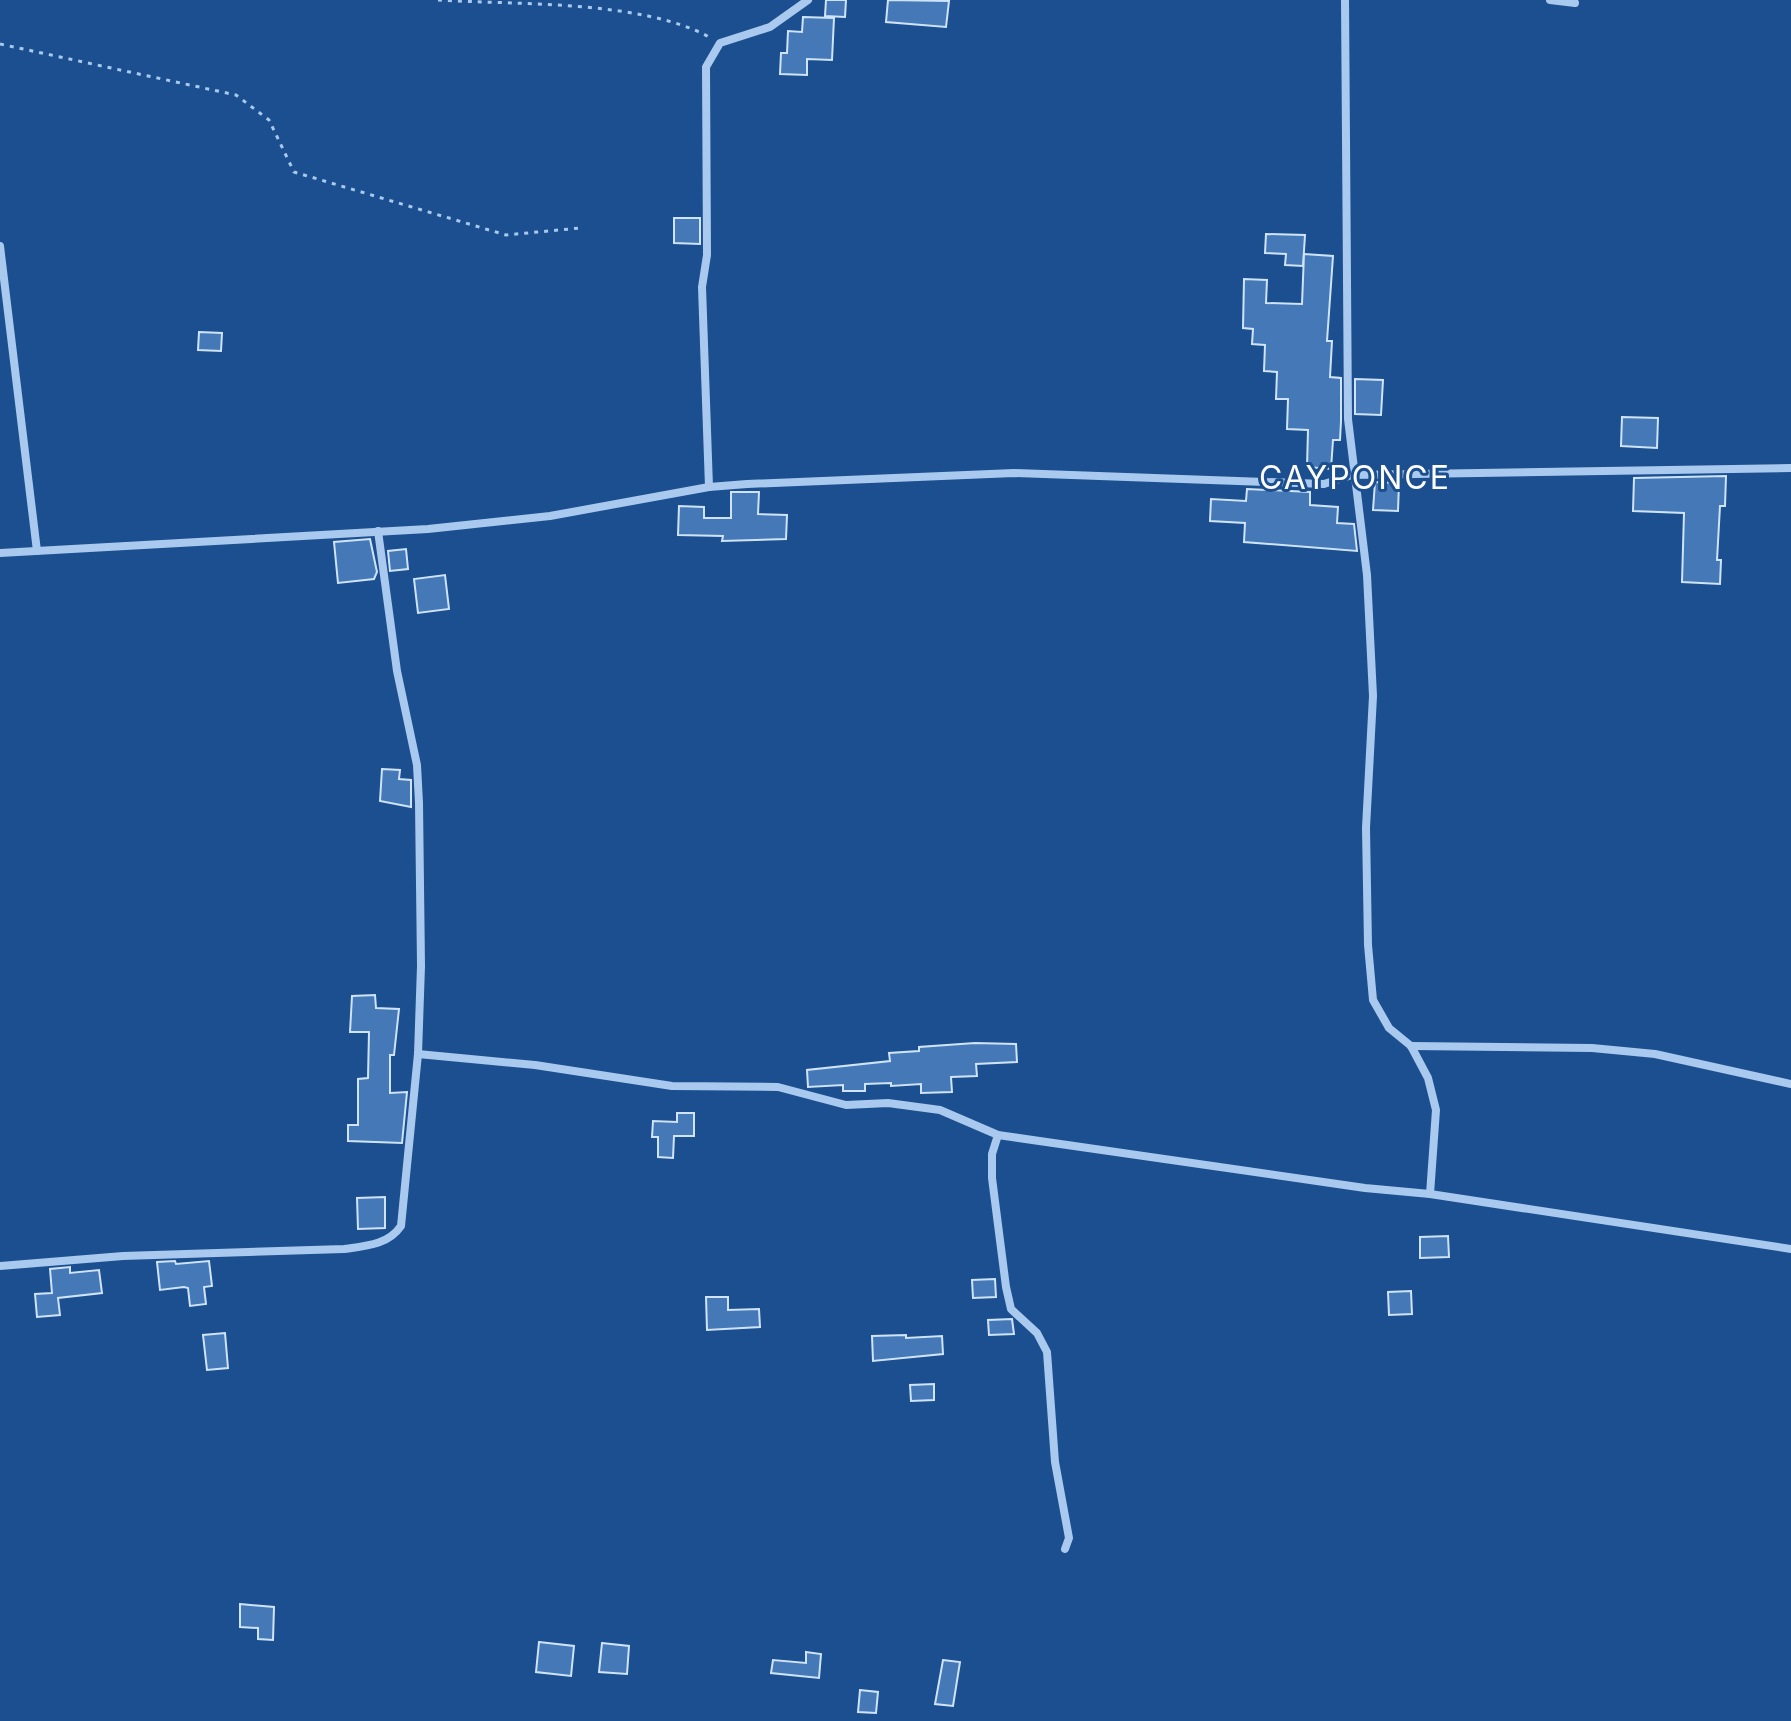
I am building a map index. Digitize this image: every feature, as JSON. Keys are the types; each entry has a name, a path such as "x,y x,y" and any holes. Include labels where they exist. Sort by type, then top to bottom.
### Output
{"street":[{"path":"709,487 702,287 707,255 706,67 720,43 770,27 808,0"},
{"path":"1345,0 1348,419 1352,475 1367,575 1373,696 1366,828 1373,1000 1389,1028 1411,1046 1428,1078 1436,1110 1430,1194"},
{"path":"1550,0 1575,3"},
{"path":"0,246 17,366 27,490 37,551"},
{"path":"0,553 378,531 550,516 709,487 1014,473 1324,484 1352,475 1791,468"},
{"path":"0,1266 123,1256 344,1249 373,1245 394,1236 401,1226 418,1054 421,966 417,765 397,671 378,531"},
{"path":"1411,1046 1592,1048 1655,1054 1791,1084"},
{"path":"418,1054 535,1065 672,1086 778,1087 846,1105 888,1103 940,1110 998,1135 1365,1188 1430,1194 1791,1249"},
{"path":"998,1135 992,1154 992,1178 1006,1287 1011,1309 1037,1333 1047,1352 1055,1462 1069,1538 1065,1549"}],"path":[{"path":"438,0 628,12 670,18 720,43"},
{"path":"0,44 236,95 269,120 294,172 506,235 580,228"}],"building":[{"path":"826,0 846,0 845,17 825,16"},
{"path":"888,0 949,1 946,27 886,22"},
{"path":"803,17 834,18 832,60 807,59 807,75 780,74 781,53 787,53 788,31 802,32"},
{"path":"674,218 700,218 700,244 674,243"},
{"path":"1266,234 1305,235 1303,266 1285,265 1286,254 1265,253"},
{"path":"1304,254 1333,256 1327,341 1332,341 1330,377 1341,378 1341,421 1340,440 1333,440 1331,469 1307,467 1308,430 1287,429 1288,399 1276,399 1277,372 1264,371 1265,345 1252,344 1253,329 1243,328 1244,279 1267,280 1266,303 1302,304"},
{"path":"199,332 222,333 221,351 198,350"},
{"path":"1355,379 1383,380 1381,415 1355,414"},
{"path":"1622,417 1658,418 1657,448 1621,446"},
{"path":"1726,476 1725,506 1720,506 1717,560 1721,560 1720,584 1682,582 1684,513 1633,511 1634,478"},
{"path":"1375,482 1399,483 1398,511 1373,510"},
{"path":"1247,489 1310,492 1310,505 1338,507 1337,523 1354,524 1357,551 1244,542 1245,523 1210,521 1211,499 1246,501"},
{"path":"731,492 759,492 758,514 787,515 786,539 722,541 723,536 678,535 679,506 704,507 704,518 731,518"},
{"path":"370,539 377,572 374,579 338,583 334,542"},
{"path":"406,549 408,569 390,571 388,551"},
{"path":"445,575 449,609 418,613 414,579"},
{"path":"382,769 400,770 399,779 411,780 411,807 380,801"},
{"path":"375,995 376,1008 399,1009 394,1055 390,1055 390,1093 407,1092 402,1143 348,1141 348,1125 358,1125 358,1079 368,1078 369,1032 350,1032 352,996"},
{"path":"1016,1044 1017,1062 976,1064 977,1076 951,1077 952,1092 921,1093 921,1084 865,1084 865,1091 843,1091 843,1085 808,1087 807,1070 890,1061 889,1053 919,1051 919,1047"},
{"path":"677,1113 694,1113 694,1136 674,1136 673,1158 658,1157 658,1137 652,1137 653,1121 677,1122"},
{"path":"385,1197 385,1228 358,1229 357,1198"},
{"path":"1448,1236 1449,1257 1420,1258 1420,1237"},
{"path":"175,1261 176,1264 209,1261 212,1286 204,1287 206,1304 190,1306 188,1288 160,1290 157,1262"},
{"path":"70,1267 70,1273 99,1270 102,1293 58,1298 60,1315 37,1317 35,1294 52,1293 50,1269"},
{"path":"995,1279 996,1297 973,1298 972,1280"},
{"path":"1411,1291 1412,1314 1389,1315 1388,1292"},
{"path":"706,1297 728,1297 728,1310 759,1309 760,1327 707,1330"},
{"path":"1012,1319 1014,1334 989,1335 988,1320"},
{"path":"225,1333 228,1368 207,1370 203,1335"},
{"path":"906,1335 906,1338 942,1336 943,1354 873,1361 872,1336"},
{"path":"934,1384 934,1400 911,1401 910,1385"},
{"path":"240,1604 274,1607 273,1640 258,1639 258,1628 240,1627"},
{"path":"539,1642 574,1646 571,1676 536,1672"},
{"path":"602,1643 629,1646 627,1674 599,1672"},
{"path":"806,1652 821,1654 819,1678 771,1673 773,1660 806,1663"},
{"path":"943,1660 960,1662 953,1706 935,1704"},
{"path":"860,1690 878,1692 876,1713 858,1712"}],"district":[{"name":"CAYPONCE","path":"1355,478"}]}
